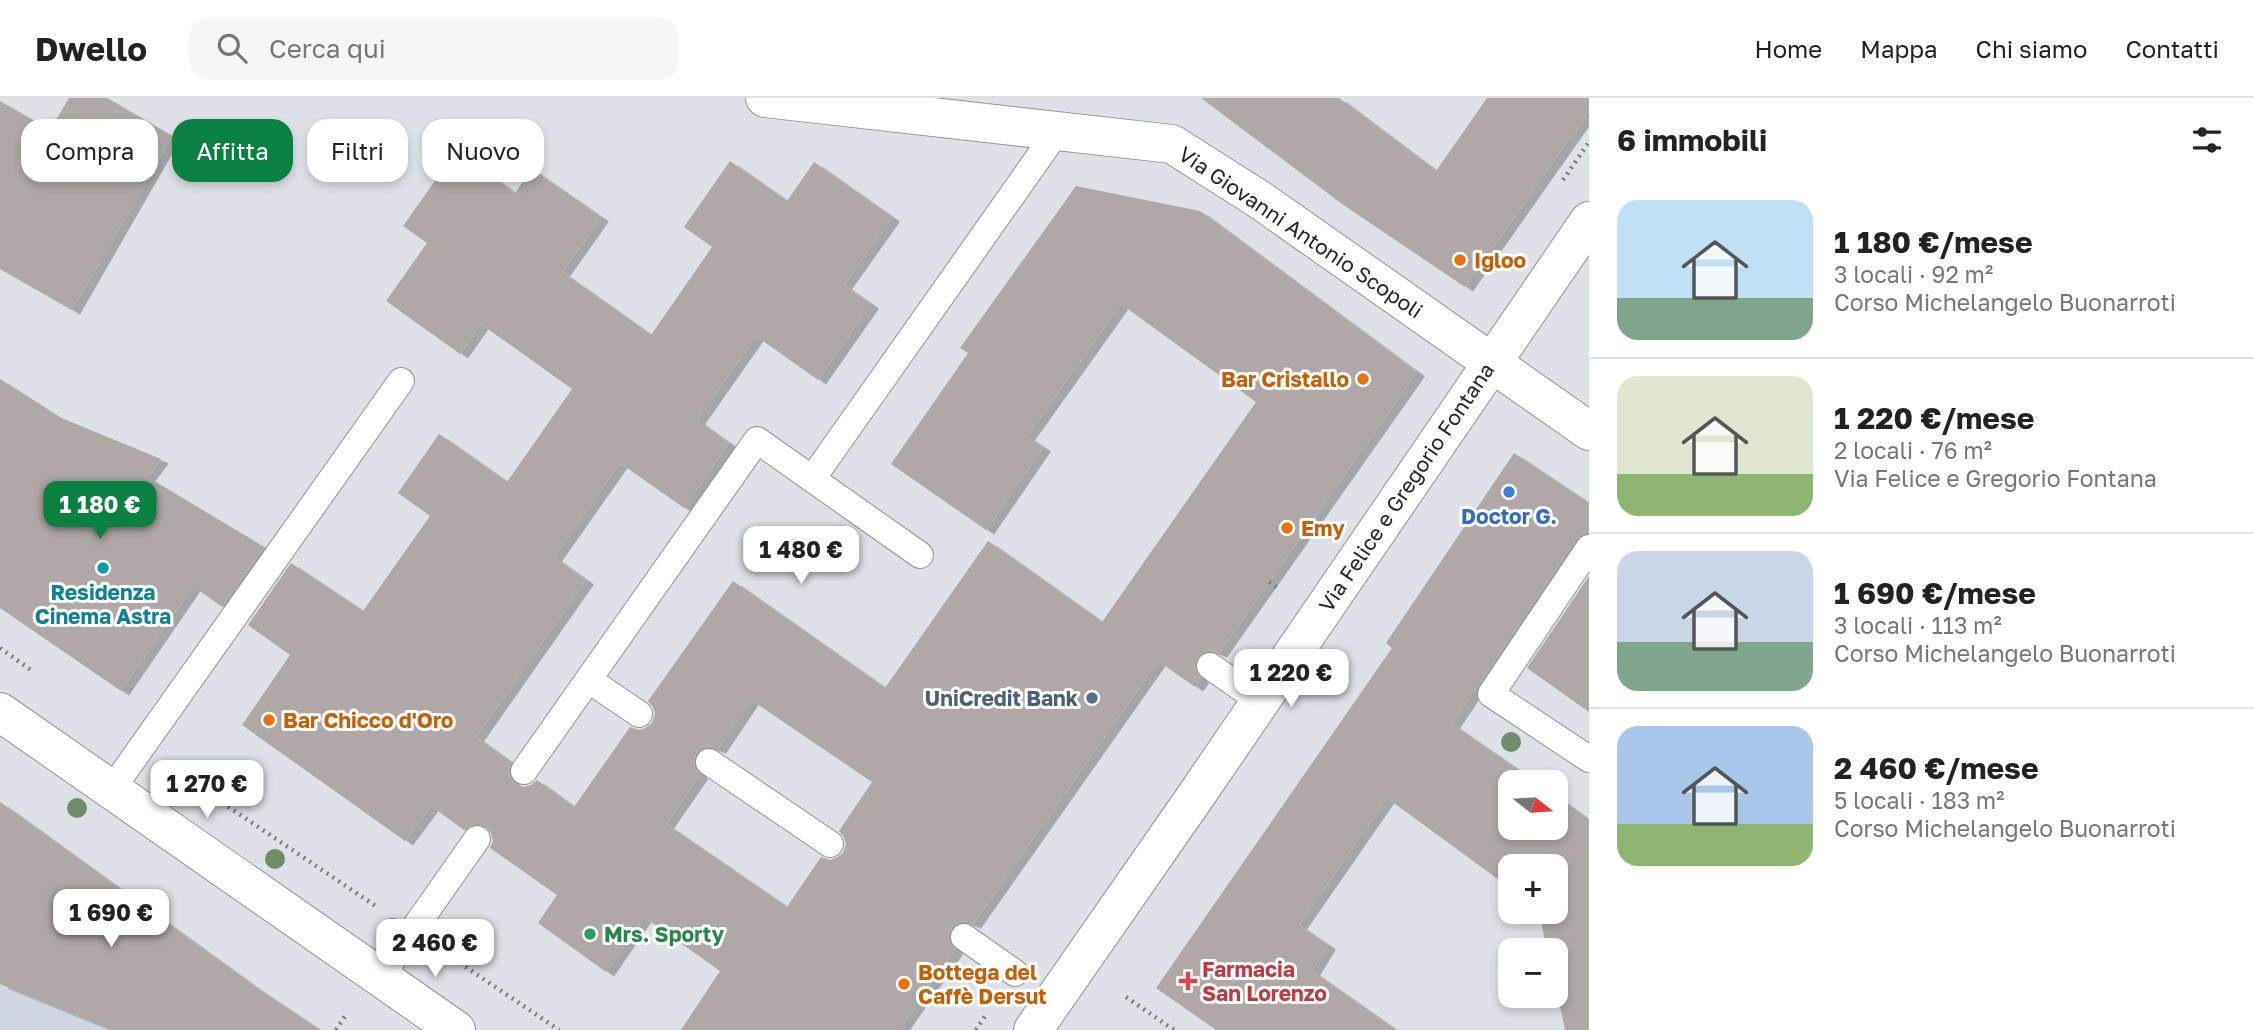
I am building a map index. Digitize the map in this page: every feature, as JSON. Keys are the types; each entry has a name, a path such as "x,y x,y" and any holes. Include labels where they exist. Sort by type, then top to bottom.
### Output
{"street":[{"name":"Via Giovanni Antonio Scopoli","path":"765,98 1172,144 1260,200 1589,431"},
{"name":"Via Felice e Gregorio Fontana","path":"1032,1030 1589,222"},
{"path":"0,712 456,1030"}],"lane":[{"path":"812,479 1058,130"},
{"path":"112,789 401,381"},
{"path":"524,771 757,440 920,555"},
{"path":"1589,548 1491,694 1589,759"},
{"path":"1210,666 1260,701"},
{"path":"589,680 639,714"},
{"path":"709,762 830,844"},
{"path":"380,977 477,839"},
{"path":"964,937 1015,973"}],"path":[{"path":"1269,582 1278,588"},
{"path":"195,784 380,909"},
{"path":"448,955 559,1030"},
{"path":"1126,997 1174,1030"},
{"path":"336,1030 348,1012"}],"shaded area":[{"path":"0,983 113,1030 0,1030"}],"building":[{"path":"69,98 107,98 143,119 57,119"},
{"path":"1201,98 1339,98 1436,171 1487,98 1589,98 1589,111 1465,287 1342,204"},
{"path":"0,101 31,119 21,119 21,182 146,182 72,310 0,269"},
{"path":"158,128 172,136 158,160"},
{"path":"730,161 787,201 814,162 892,217 844,285 871,304 818,380 756,336 697,420 729,443 684,508 620,463 554,557 586,580 476,737 511,762 508,770 514,783 523,787 537,780 574,807 630,727 639,730 652,723 655,714 648,701 733,581 885,688 988,541 1102,622 1256,402 1121,304 1027,436 1043,447 986,530 891,464 968,353 960,348 1076,186 1200,211 1417,372 1219,653 1211,650 1198,656 1194,665 1201,679 1195,687 1158,661 973,924 958,922 952,927 948,936 955,950 899,1030 681,1030 720,971 644,917 606,972 538,923 557,895 490,848 493,841 485,826 478,823 464,830 431,806 405,841 242,725 290,655 248,625 291,563 363,611 430,516 398,493 439,434 507,482 572,389 481,324 460,354 386,301 427,243 403,226 434,182 500,182 515,193 523,182 544,182 544,177 601,217 562,272 651,335 712,247 684,227","holes":["751,700 872,782 839,831 846,844 843,853 830,860 821,857 787,907 666,824 700,775 693,762 696,753 709,746 718,749"]},
{"name":"Residenza Cinema Astra","path":"0,379 59,417 161,459 147,477 264,547 222,607 193,586 121,691 0,608"},
{"path":"1514,453 1589,503 1589,532 1576,539 1452,724 1519,770 1498,770 1498,840 1568,840 1568,805 1589,820 1589,1030 1565,1030 1560,1008 1568,1008 1568,938 1544,938 1542,924 1568,924 1568,854 1498,854 1498,879 1387,798 1299,925 1328,945 1312,971 1396,1030 1216,1030 1156,988 1392,648 1386,643"},
{"path":"1589,576 1589,712 1527,668"},
{"path":"0,802 257,988 320,1030 113,1030 0,984"}],"place":[{"name":"Igloo","path":"1460,260"},
{"name":"Bar Cristallo","path":"1363,379"},
{"name":"Doctor G.","path":"1509,492"},
{"name":"Emy","path":"1287,528"},
{"name":"Residenza Cinema Astra","path":"103,568"},
{"name":"UniCredit Bank","path":"1092,698"},
{"name":"Bar Chicco d'Oro","path":"269,720"},
{"name":"Mrs. Sporty","path":"590,934"},
{"name":"Farmacia San Lorenzo","path":"1188,981"},
{"name":"Bottega del Caffè Dersut","path":"904,984"}]}
